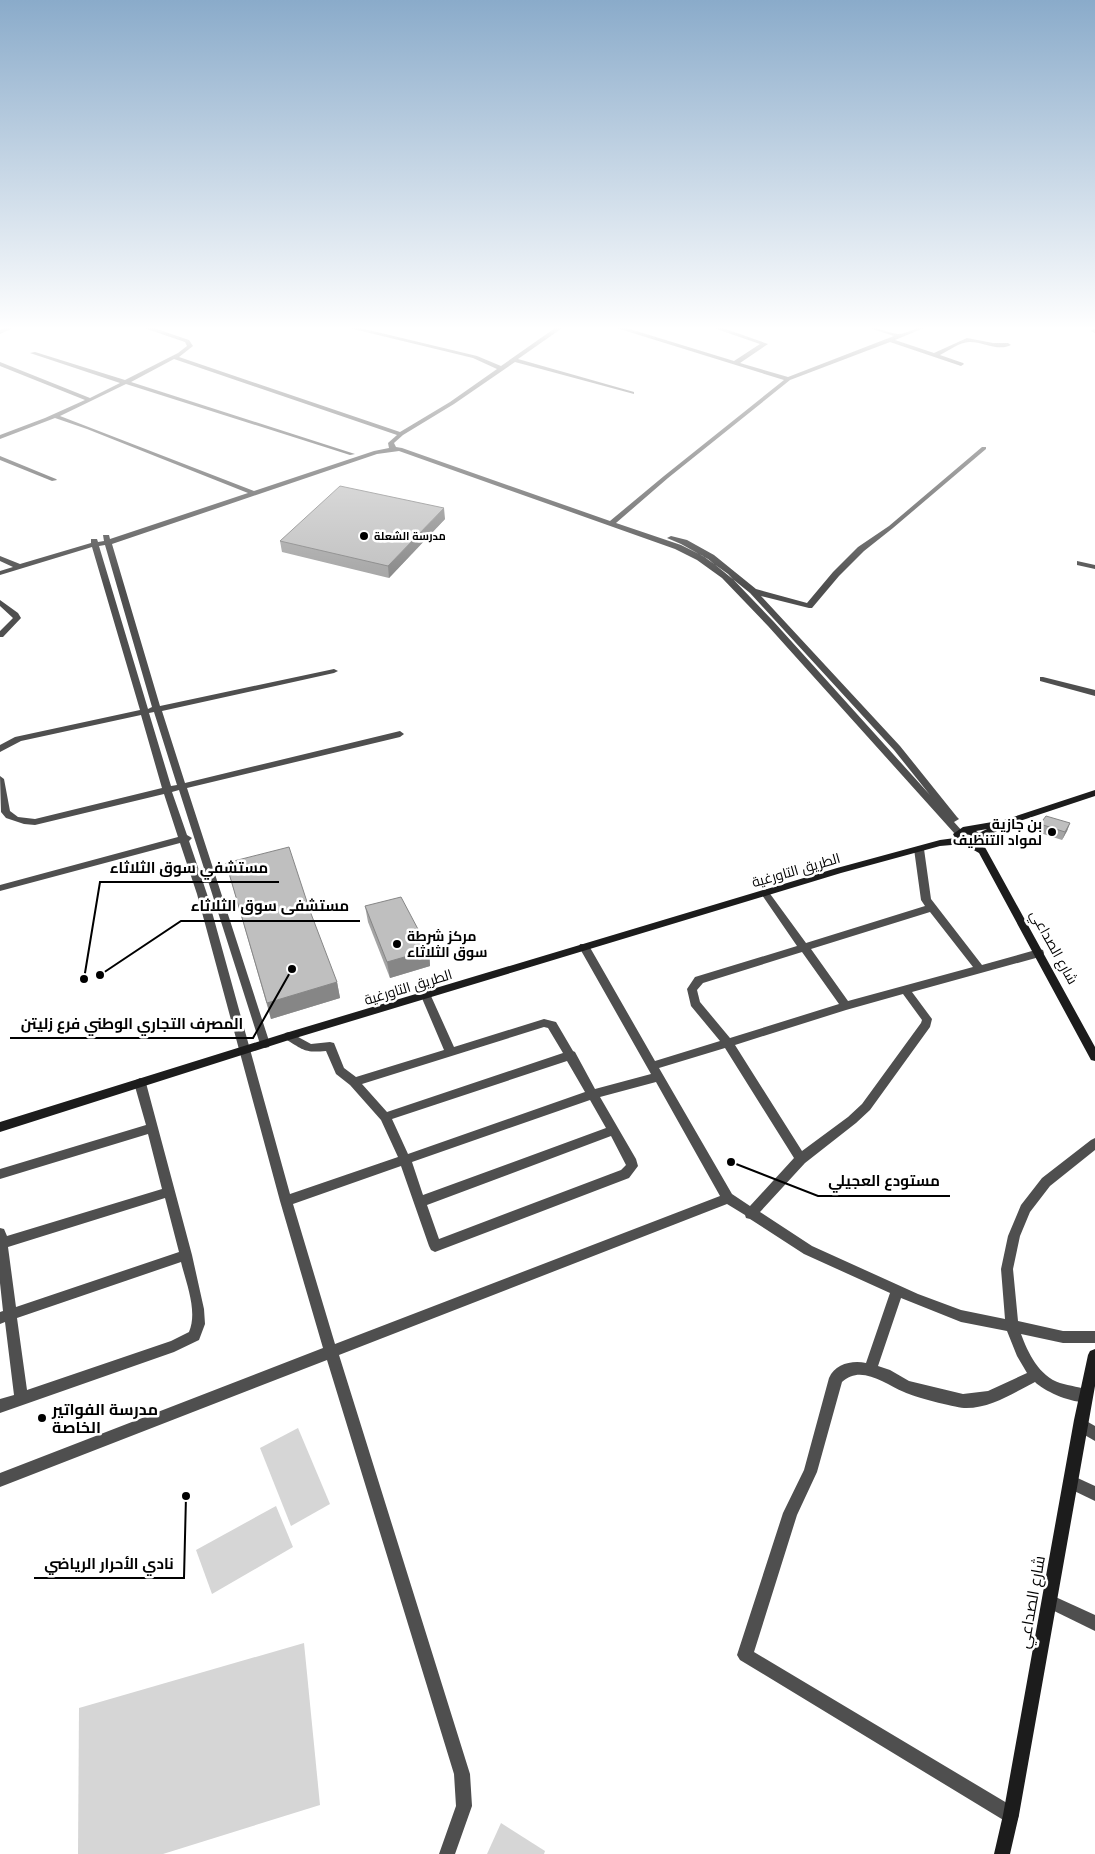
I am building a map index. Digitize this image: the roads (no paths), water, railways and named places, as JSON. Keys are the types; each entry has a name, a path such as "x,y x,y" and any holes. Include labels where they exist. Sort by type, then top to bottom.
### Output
{"street":[{"path":"0,437 62,413"},
{"path":"221,413 352,454"},
{"path":"337,413 401,434"},
{"path":"54,416 251,491 392,446 401,434 437,413"},
{"path":"613,522 747,413"},
{"path":"0,573 108,540 352,454 403,445 613,522 678,547 700,558 718,572 771,624 818,677 962,830"},
{"path":"753,591 809,606 836,574 861,550 984,448"},
{"path":"0,458 54,480"},
{"path":"613,522 684,542 700,550 732,572 753,591 897,748 962,830"},
{"path":"108,540 157,709 266,1044"},
{"path":"95,543 167,790 202,894 286,1201 331,1352 462,1774 464,1806 447,1854"},
{"path":"0,558 20,567"},
{"path":"1080,563 1095,567"},
{"path":"0,602 17,618 0,635"},
{"path":"0,749 18,739 334,671"},
{"path":"818,677 829,673"},
{"path":"1043,679 1095,694"},
{"path":"0,779 4,813 8,818 21,821 49,819 400,734"},
{"path":"940,843 962,830 1005,822 1095,793"},
{"path":"940,843 973,842 1005,822"},
{"path":"962,830 958,836 984,852"},
{"name":"شارع الصداعي","path":"962,830 974,833 1095,1057"},
{"path":"0,888 198,836"},
{"name":"الطريق التاورغية","path":"0,1127 289,1036 765,893 940,843"},
{"path":"919,850 926,900 980,969"},
{"path":"765,893 846,1006"},
{"path":"801,1158 727,1042 695,1002 692,988 699,980 931,908"},
{"path":"584,947 728,1198 808,1250 961,1316 1063,1337 1095,1338"},
{"path":"653,1066 846,1006 1039,954"},
{"path":"750,1214 801,1158 852,1120 866,1107 926,1024 927,1019 905,990"},
{"path":"426,996 451,1052"},
{"path":"289,1036 310,1048 330,1046 340,1071 354,1082 385,1117 405,1160 435,1246 625,1174 632,1166 614,1130 552,1025 544,1023 354,1082"},
{"path":"385,1117 571,1055"},
{"path":"286,1201 593,1094 659,1078"},
{"path":"0,1406 174,1346 194,1336 199,1324 198,1309 186,1255 140,1084"},
{"path":"0,1174 152,1128"},
{"path":"419,1202 614,1130"},
{"path":"1086,1396 1050,1386 1036,1375 1017,1342 1012,1326 1007,1269 1014,1236 1025,1209 1046,1182 1095,1143"},
{"path":"21,1398 5,1316 0,1240 168,1192"},
{"path":"0,1480 728,1198"},
{"path":"5,1316 186,1255"},
{"path":"870,1370 897,1290"},
{"name":"شارع الصداعي","path":"1002,1854 1011,1815 1095,1355"},
{"path":"1011,1815 746,1655 790,1513 810,1472 836,1378 846,1369 863,1368 907,1387 963,1401 989,1398 1036,1375"},
{"path":"1081,1425 1095,1434"},
{"path":"1071,1482 1095,1494"},
{"path":"1049,1601 1095,1623"}],"place":[{"name":"مدرسة الشعلة","path":"364,536"},
{"name":"بن جازية لمواد التنظيف","path":"1052,832"},
{"name":"مركز شرطة سوق الثلاثاء","path":"397,944"},
{"name":"المصرف التجاري الوطني فرع زليتن","path":"292,969"},
{"name":"مستشفى سوق الثلاثاء","path":"100,975"},
{"name":"مستشفي سوق الثلاثاء","path":"84,979"},
{"name":"مستودع العجيلي","path":"731,1162"},
{"name":"مدرسة الفواتير الخاصة","path":"42,1418"},
{"name":"نادي الأحرار الرياضي","path":"186,1496"}]}
